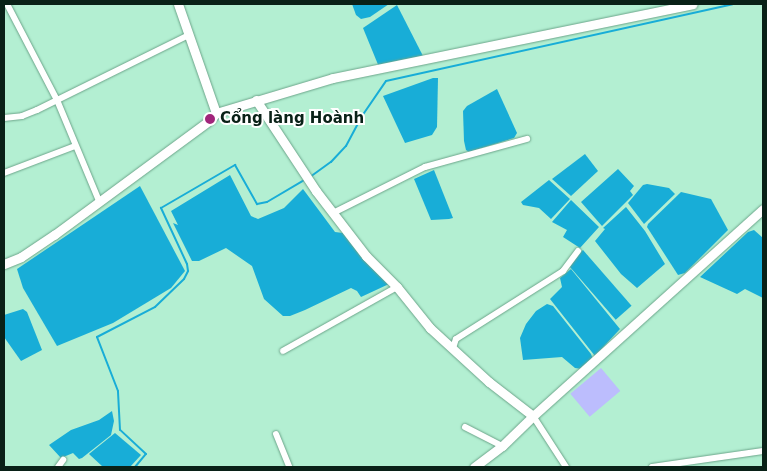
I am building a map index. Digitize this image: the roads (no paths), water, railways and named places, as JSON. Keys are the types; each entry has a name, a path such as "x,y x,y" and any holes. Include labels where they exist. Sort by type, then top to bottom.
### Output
{"street":[{"path":"7,4 57,100 99,201"},
{"path":"178,4 212,117"},
{"path":"4,264 21,257 212,117 256,100 333,78 692,4"},
{"path":"4,118 22,116 189,36"},
{"path":"256,100 310,182 366,256 397,286 430,328 489,382 534,416 566,467"},
{"path":"333,213 425,167 527,139"},
{"path":"4,172 75,146"},
{"path":"474,467 502,446 763,209"},
{"path":"453,348 456,340 563,271 578,251"},
{"path":"283,350 397,286"},
{"path":"466,427 502,446"},
{"path":"276,434 289,467"},
{"path":"652,467 763,451"},
{"path":"58,467 64,460"}],"waterway":[{"path":"310,177 331,162 346,146 362,116 386,81 733,4"},
{"path":"135,467 146,454 120,430 118,391 97,337 155,307 184,279 188,271 187,264 161,208 235,165 257,204 267,202 306,179"}],"place":[{"name":"Cổng làng Hoành","path":"210,119"}]}
